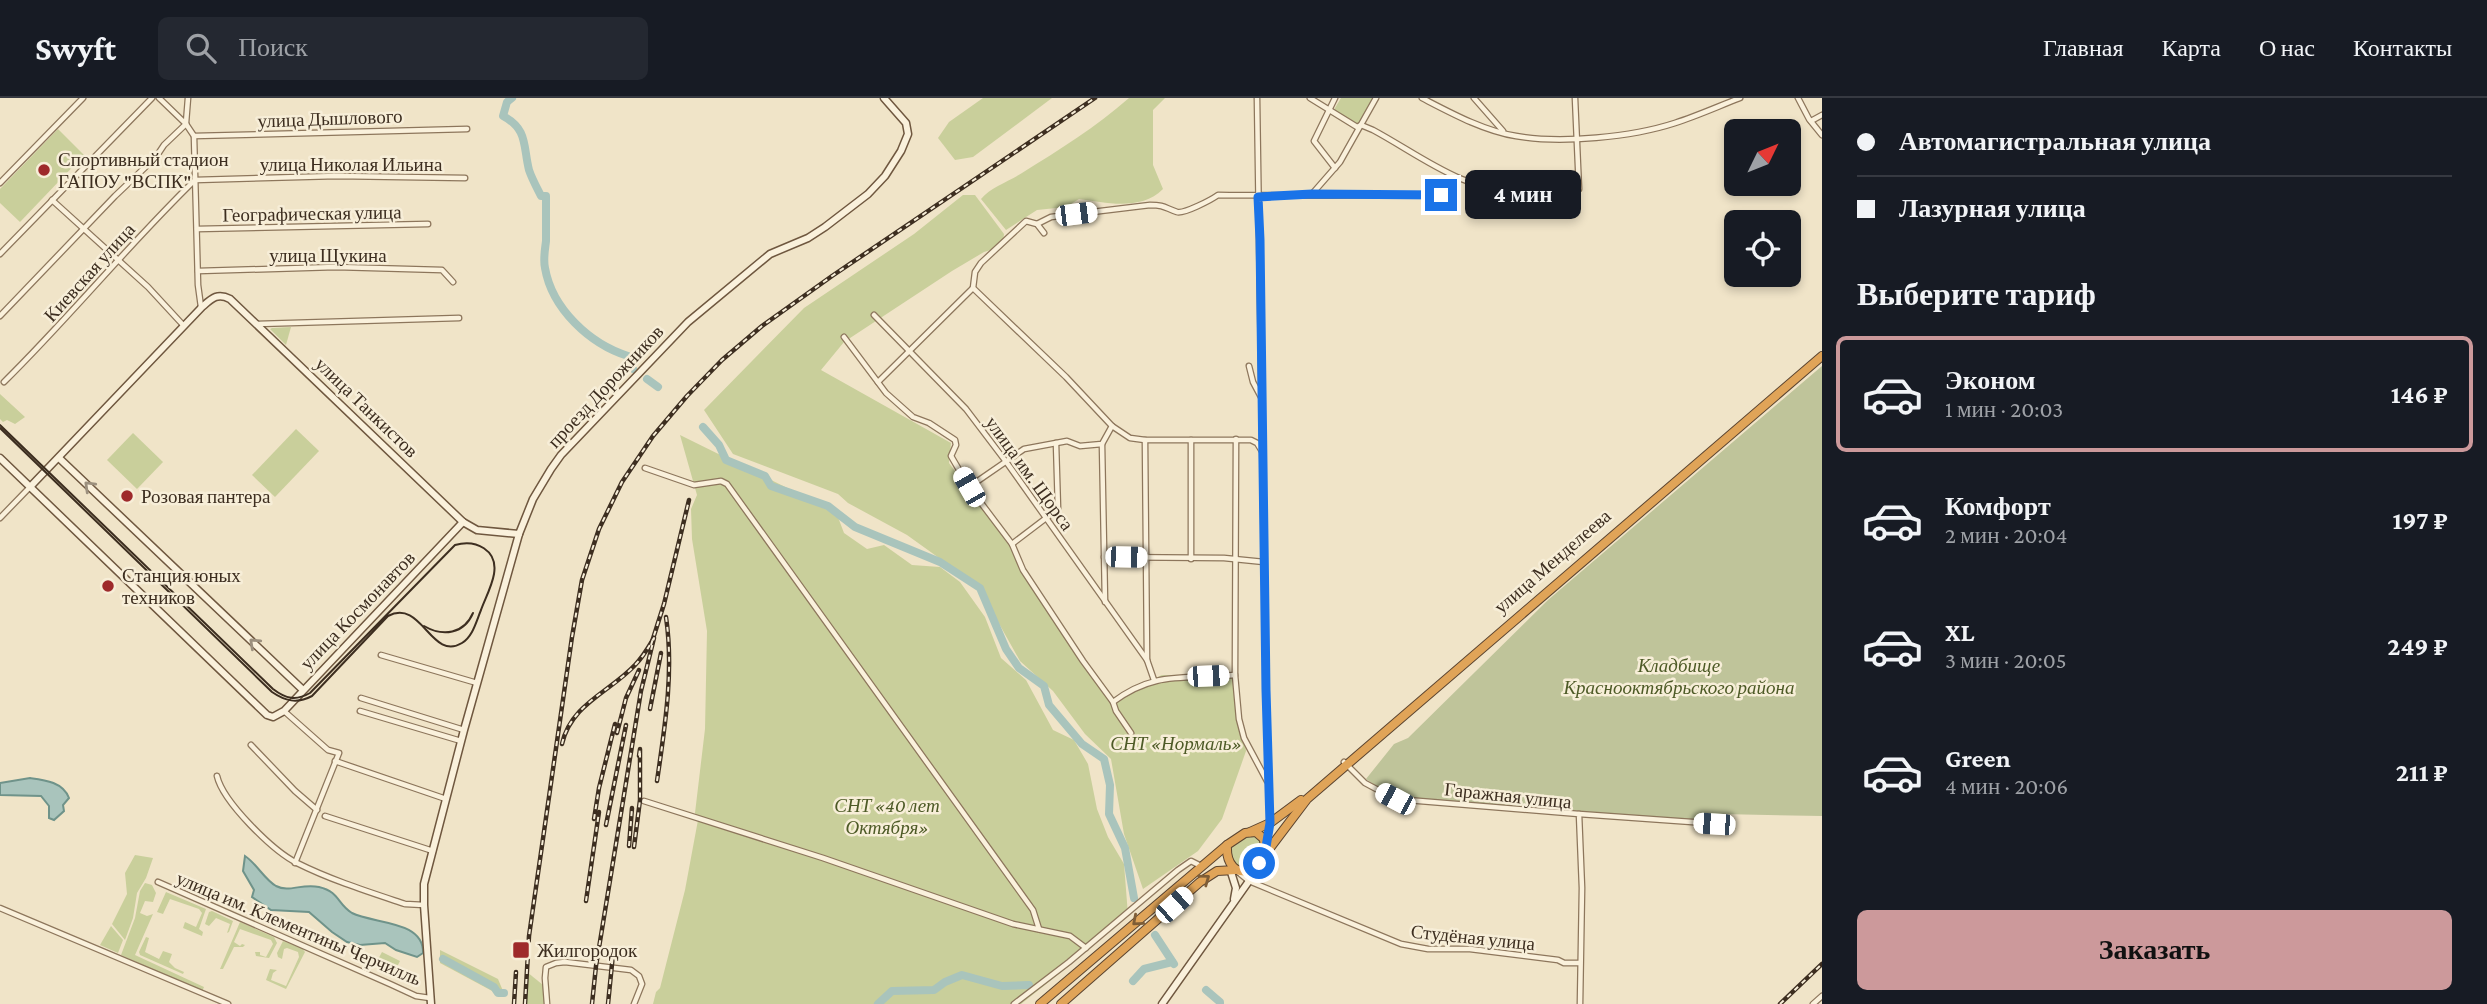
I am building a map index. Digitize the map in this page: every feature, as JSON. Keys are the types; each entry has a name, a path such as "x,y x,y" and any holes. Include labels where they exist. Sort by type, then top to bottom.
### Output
{"highway":[{"name":"улица Менделеева","path":"1266,849 1307,799 1346,763 1822,349"},
{"name":"улица Менделеева","path":"1250,832 1270,823 1346,763 1822,356"},
{"path":"1040,1004 1227,845 1250,832 1259,834 1266,849 1254,869 1247,871 1232,867 1217,871 1200,882 1061,1004"},
{"path":"1227,845 1232,867"}],"main road":[{"name":"проезд Дорожников","path":"430,1001 424,884 519,534 533,499 561,455 688,322 769,254 808,238 868,194 885,176 908,134 906,123 884,98"},
{"name":"улица Танкистов","path":"202,307 213,297 226,297 463,522 477,530 519,534"},
{"path":"0,458 30,487 202,307"},
{"path":"60,458 303,690"},
{"name":"улица Космонавтов","path":"30,487 267,715 273,717 284,712 463,522"},
{"path":"1232,867 1236,888 1233,904"},
{"path":"1162,1004 1249,881 1254,869"}],"street":[{"path":"0,183 83,98"},
{"path":"0,254 152,98"},
{"path":"159,98 186,124 194,136 198,271 202,307"},
{"path":"0,316 186,124 188,98"},
{"path":"1257,98 1270,823 1266,849"},
{"path":"1310,98 1357,127 1361,125 1400,144 1459,178 1477,184 1524,189 1578,189 1575,98"},
{"path":"1335,98 1314,141 1335,167"},
{"path":"1312,194 1335,167 1376,98"},
{"path":"1422,98 1434,101 1481,125 1514,136 1553,139 1616,135 1674,124 1740,98"},
{"path":"1474,98 1505,133"},
{"path":"1718,98 1721,105"},
{"path":"1798,98 1822,135"},
{"path":"1811,121 1822,115"},
{"name":"улица Дышлового","path":"194,136 467,129"},
{"name":"улица Николая Ильина","path":"195,180 337,176 465,178"},
{"name":"Киевская улица","path":"4,382 195,180"},
{"path":"1037,224 1051,217 1150,205 1165,205 1183,213 1195,205 1208,203 1218,195 1441,195"},
{"path":"52,200 118,260 184,326"},
{"path":"878,382 974,288 975,272 981,263 1026,221 1037,224 1044,233"},
{"name":"Географическая улица","path":"197,229 428,224"},
{"name":"улица Щукина","path":"198,271 336,267 442,270 453,282"},
{"path":"974,288 1066,377 1112,426 1130,438 1251,440 1263,453"},
{"name":"улица им. Щорса","path":"874,315 966,409 1147,660"},
{"path":"257,324 459,317"},
{"path":"844,337 886,393 913,417 929,423 955,440 956,445 951,456 969,487 1012,544 1023,570 1113,702 1131,733"},
{"path":"1249,366 1253,382 1263,400"},
{"path":"1105,603 1102,444 1112,426"},
{"path":"1236,439 1234,675 1244,738 1269,786"},
{"path":"1145,440 1147,660 1154,680"},
{"path":"1191,440 1191,559"},
{"path":"969,487 1024,449 1067,441 1080,446 1102,444"},
{"path":"1012,544 1058,509 1056,443"},
{"path":"645,468 694,485 721,481 727,484 1033,910 1039,929"},
{"path":"0,518 30,487"},
{"path":"1104,557 1224,558 1264,562"},
{"path":"381,655 477,683"},
{"path":"1113,702 1132,688 1154,680 1234,675"},
{"path":"361,698 464,730"},
{"path":"360,710 461,741"},
{"path":"284,712 328,750 339,753 295,863"},
{"path":"251,745 317,810"},
{"path":"335,761 446,799"},
{"name":"Гаражная улица","path":"1346,763 1365,783 1395,799 1579,814 1582,888 1580,1004"},
{"path":"217,776 219,786 246,821 295,863 405,904 424,905"},
{"path":"644,801 823,858 1003,921 1070,936 1086,948"},
{"path":"1579,814 1720,824"},
{"path":"325,816 433,851"},
{"path":"1014,1004 1191,861 1201,866"},
{"name":"Студёная улица","path":"1232,867 1249,881 1401,944 1428,949 1470,949 1580,963"},
{"name":"улица им. Клементины Черчилль","path":"158,882 430,1001"},
{"path":"0,908 228,1004"},
{"path":"547,1004 547,967 556,962 631,970 639,976 642,984 634,1004"},
{"path":"1813,1004 1822,996"}],"green space":[{"path":"983,98 1052,98 973,157 955,160 938,138 949,122"},
{"path":"1129,98 1165,98 1153,110 1153,165 1163,189 1154,196 1134,203 1079,199 1066,207 1037,210 1006,230 981,199 1077,138"},
{"path":"1341,98 1374,98 1357,129 1332,113"},
{"path":"58,129 84,155 20,222 0,203 0,189"},
{"name":"СНТ «Нормаль»","path":"963,195 975,195 1004,234 1003,242 997,248 984,252 952,271 844,342 821,370 951,443 949,463 1012,549 1110,700 1162,675 1236,677 1246,751 1222,819 1198,851 1143,889 1124,834 1111,759 1085,734 1053,691 1020,661 978,586 907,535 848,503 838,494 733,454 704,410 804,308 914,234"},
{"path":"291,327 286,345 270,329 272,328"},
{"name":"Кладбище Краснооктябрьского района","path":"1822,366 1822,816 1720,814 1719,823 1400,797 1382,790 1366,779 1394,744 1408,738 1548,600"},
{"path":"0,394 25,417 15,424 7,420 3,422 0,419"},
{"path":"296,429 319,451 275,497 252,475"},
{"path":"133,433 163,462 137,489 107,460"},
{"name":"СНТ «40 лет Октября»","path":"680,435 836,512 844,533 867,549 884,545 912,565 940,567 960,582 985,617 1001,658 1026,680 1053,730 1074,740 1088,764 1097,809 1108,837 1124,864 1128,915 1021,1004 653,1004 660,988 685,890 698,820 695,813 705,729 707,631 692,539 691,509 697,495"},
{"path":"1254,834 1262,838 1262,850 1250,868 1237,867 1229,854 1233,846"},
{"path":"135,855 153,858 137,893 133,918 125,940 112,924 127,894 125,873"},
{"path":"145,883 152,885 156,893 153,902 145,901 140,913 147,916 153,914 135,955 204,987 202,992 121,955 135,918 140,891"},
{"path":"166,892 206,909 199,929 203,932 202,936 183,928 185,922 196,927 202,913 199,909 170,899 163,914 157,912"},
{"path":"209,912 233,921 229,932 227,933 230,924 216,918 209,926 205,924"},
{"path":"240,922 274,937 277,943 269,958 256,956 255,952 260,952 260,955 266,957 273,944 271,940 240,929 234,942 240,946 245,945 243,947 234,947 223,969 220,969"},
{"path":"111,926 123,940 118,953 100,945"},
{"path":"146,937 149,938 145,952 159,959 163,951 172,954 169,962 184,972 183,974 140,955"},
{"path":"283,941 302,948 305,952 286,989 266,980 270,969 277,970 271,980 286,986 299,957 298,952 287,948 284,949 282,959 278,957 277,953"},
{"path":"440,950 498,979 503,991 494,992 440,963"},
{"path":"382,952 400,961 394,973 376,963"},
{"path":"527,972 543,985 545,1004 527,1004"}],"water":[{"path":"30,778 53,783 62,788 69,798 63,805 64,811 54,820 49,818 49,806 41,796 0,795 0,783"},
{"path":"245,856 276,886 286,889 313,886 326,889 352,913 407,929 421,942 423,953 417,957 385,943 360,945 347,942 309,912 271,910 252,897 254,890 243,871"}],"waterway":[{"path":"512,98 507,102 503,116 521,132 530,173 541,196 546,196 544,261 549,283 564,311 575,323 600,343 628,356 628,365 633,369"},
{"path":"647,379 658,387"},
{"path":"703,427 719,445 726,460 765,476 771,486 828,506 855,527 940,562 980,588 1006,649 1019,668 1044,686 1049,705 1082,744 1104,759 1110,785 1109,814 1125,848 1134,898"},
{"path":"1155,935 1174,964"},
{"path":"443,959 494,987 498,993 504,993"},
{"path":"1133,981 1144,969 1172,962"},
{"path":"878,1004 892,991 934,990 962,975 1002,986 1029,985"},
{"path":"1206,990 1220,1004"}],"tram line":[{"path":"0,425 273,689 287,697 296,698 310,693 455,545 478,545 489,553 494,566 492,583 474,628 462,643 451,647 442,644 410,615 400,613 388,616 312,696 296,701 282,698 272,692 0,428"},
{"path":"424,626 438,632 452,632 464,625 473,613"}],"railway":[{"path":"525,1004 529,936 582,580 599,529 622,482 653,436 687,396 722,360 762,326 1095,98"},
{"path":"651,645 664,604 689,500"},
{"path":"657,781 669,678 666,617"},
{"path":"562,744 567,730 582,709 625,675 643,656 654,638 641,691 592,1004"},
{"path":"650,709 661,653"},
{"path":"617,733 626,698 639,670"},
{"path":"594,819 615,724"},
{"path":"606,825 626,725"},
{"path":"634,847 640,800 640,749 639,756"},
{"path":"629,846 632,808"},
{"path":"586,901 599,812"},
{"path":"608,1004 613,954"},
{"path":"1780,1004 1822,964"},
{"path":"514,1004 516,972"}],"place":[{"name":"Спортивный стадион ГАПОУ \"ВСПК\"","path":"44,170"},
{"name":"Розовая пантера","path":"127,496"},
{"name":"Станция юных техников","path":"108,586"},
{"name":"Жилгородок","path":"521,950"}],"route":[{"path":"1259,863 1265,853 1270,823 1258,197 1312,194 1441,195"}]}
